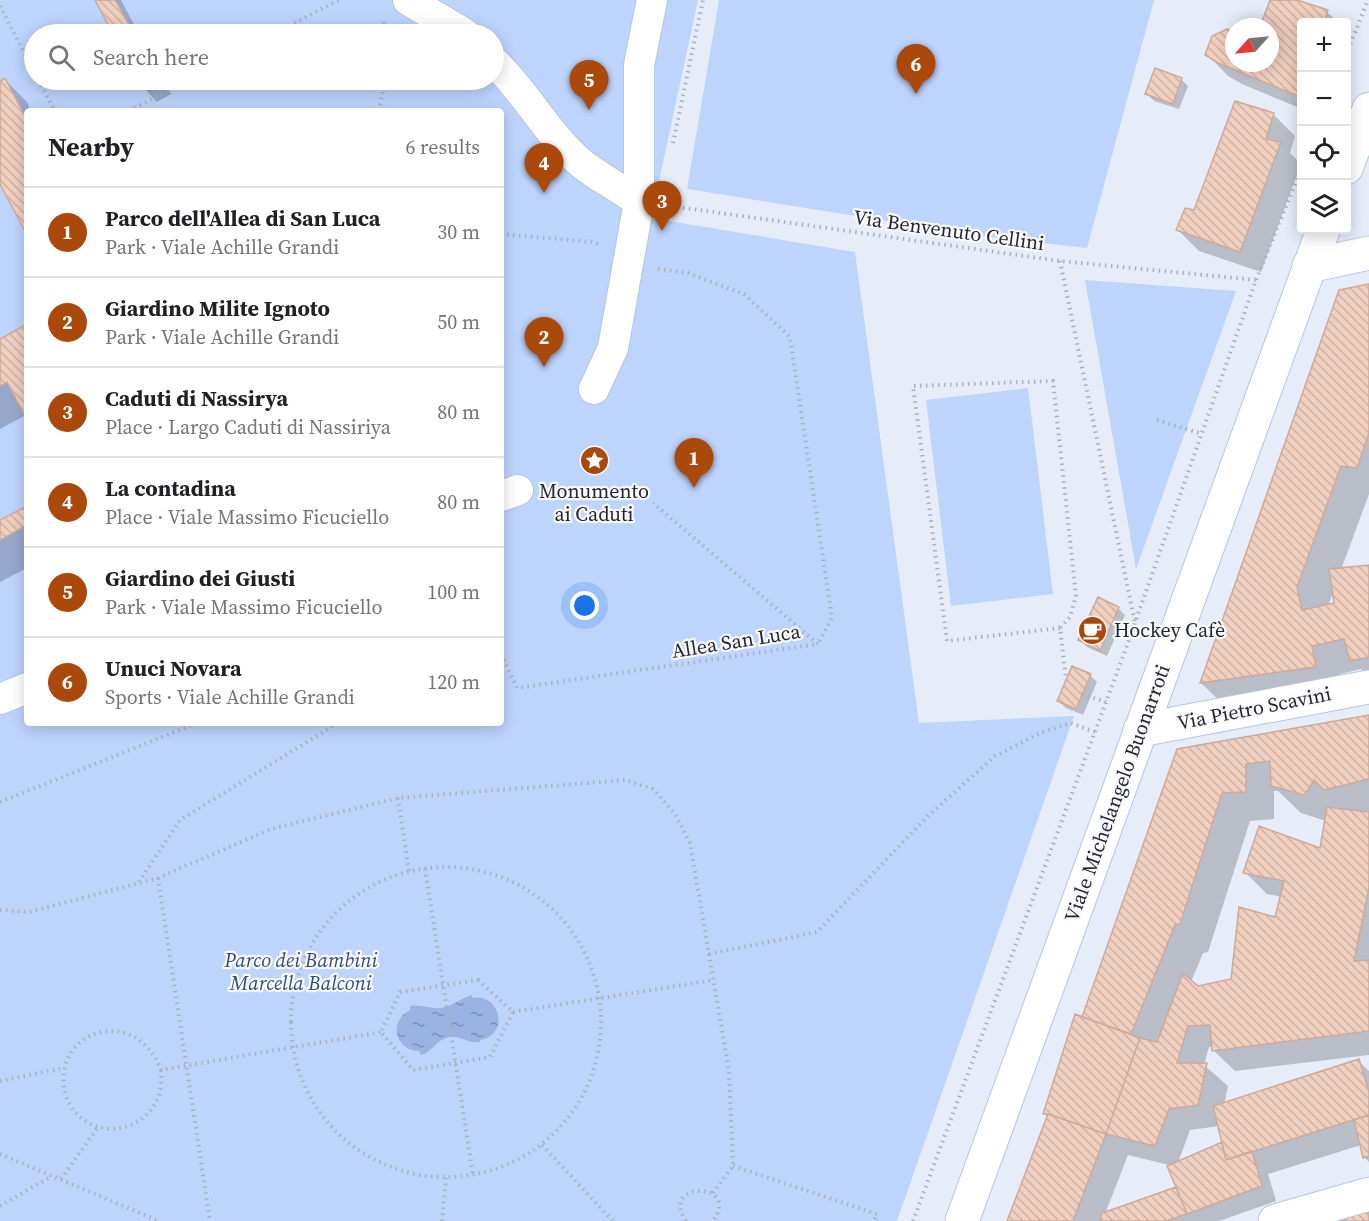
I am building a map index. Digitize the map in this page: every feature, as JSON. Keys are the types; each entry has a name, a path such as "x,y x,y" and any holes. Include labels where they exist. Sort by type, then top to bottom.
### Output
{"street":[{"path":"408,0 448,24"},
{"path":"594,389 613,348 639,202 639,65 652,0"},
{"path":"504,72 549,129 581,163 639,202"},
{"path":"1351,157 1369,109"},
{"name":"Viale Michelangelo Buonarroti","path":"962,1221 1321,234"},
{"path":"1309,266 1369,253"},
{"name":"Via Pietro Scavini","path":"1140,730 1369,687"},
{"path":"0,699 24,689"},
{"path":"1275,1221 1369,1194"}],"path":[{"path":"292,24 339,0"},
{"path":"672,148 703,0"},
{"path":"1351,45 1368,0"},
{"path":"0,6 24,53"},
{"path":"43,90 53,108"},
{"path":"135,108 168,90"},
{"path":"380,108 383,90"},
{"path":"913,1221 1135,623 1256,280 1297,179"},
{"name":"Via Benvenuto Cellini","path":"639,202 1060,261 1256,280"},
{"path":"504,234 592,242 629,260 688,273 744,294 790,337 832,618 818,644"},
{"path":"1060,261 1135,623"},
{"path":"1060,628 946,641 913,386 1053,381 1076,596 1070,617 1060,628 1066,680"},
{"path":"1157,420 1202,434"},
{"name":"Allea San Luca","path":"653,503 818,644"},
{"name":"Allea San Luca","path":"504,660 517,688 818,644"},
{"path":"1082,694 1106,702"},
{"path":"709,954 817,932 928,816 995,756 1042,732 1071,723 1095,732"},
{"path":"0,802 190,726"},
{"path":"138,883 180,820 333,726"},
{"path":"0,910 30,912 158,878 271,829 398,798 625,780 653,789 675,814 690,843 729,1071 733,1166 712,1194"},
{"path":"398,798 409,872"},
{"path":"460,867 489,873 516,884 541,899 562,919 580,943 592,970 600,999 602,1026 599,1053 591,1080 579,1104 562,1126 542,1145 510,1165 473,1175 446,1178 416,1175 386,1166 359,1151 335,1131 316,1107 302,1079 293,1048 291,1017 296,986 306,955 323,928 344,905 370,886 409,872 460,867"},
{"path":"425,869 473,1175"},
{"path":"158,878 210,1221"},
{"path":"381,1032 400,992 478,980 513,1012"},
{"path":"513,1012 714,980"},
{"path":"381,1032 413,1070 490,1058 513,1012"},
{"path":"114,1030 130,1034 144,1043 155,1056 161,1070 161,1086 157,1101 149,1113 136,1123 122,1128 98,1127 78,1115 68,1102 63,1085 64,1068 70,1053 82,1041 97,1032 114,1030"},
{"path":"161,1070 381,1032"},
{"path":"0,1081 64,1068"},
{"path":"61,1179 98,1127"},
{"path":"542,1145 613,1221"},
{"path":"0,1154 159,1221"},
{"path":"733,1166 877,1214 874,1221"},
{"path":"0,1206 53,1176"},
{"path":"442,1221 446,1178"},
{"path":"686,1221 681,1208 685,1197 694,1190 712,1194 719,1211 713,1221"}],"green space":[{"name":"Parco dei Bambini Marcella Balconi","path":"0,0 698,0 651,218 855,252 919,723 1074,716 897,1221 0,1221"},
{"path":"719,0 1154,0 1087,248 982,236 687,189"},
{"path":"1085,280 1236,291 1136,569"},
{"path":"1028,388 1053,594 951,606 926,400"}],"water":[{"path":"472,995 472,998 482,998 490,1002 498,1015 495,1031 489,1037 480,1042 455,1037 446,1038 421,1055 419,1051 404,1046 397,1034 397,1028 403,1015 410,1010 410,1006 445,1007"}],"building":[{"path":"95,0 115,0 128,24 108,24"},
{"path":"1270,0 1297,0 1328,10 1325,18 1297,18 1297,96 1240,72 1279,72 1279,18 1263,18"},
{"path":"1225,30 1225,66 1205,55 1212,36"},
{"path":"1155,68 1182,78 1173,104 1145,94"},
{"path":"5,78 24,114 24,229 0,184 0,81"},
{"path":"1235,101 1274,113 1266,139 1281,142 1240,252 1176,230 1185,208 1194,210"},
{"path":"1369,284 1369,433 1357,468 1341,466 1297,587 1302,610 1334,603 1329,569 1369,565 1369,657 1350,661 1344,639 1312,646 1316,667 1200,683 1339,290"},
{"path":"24,326 24,414 7,382 0,386 0,339"},
{"path":"24,508 24,527 0,540 0,520"},
{"path":"1098,597 1119,607 1100,651 1078,640"},
{"path":"1072,666 1091,674 1076,709 1057,701"},
{"path":"1369,715 1369,779 1324,790 1314,780 1305,795 1271,786 1270,761 1246,764 1246,792 1222,793 1180,924 1175,925 1131,1034 1082,1017 1177,749"},
{"path":"1327,807 1369,812 1369,888 1354,961 1369,960 1369,1031 1212,1051 1210,1025 1188,1026 1177,1063 1207,1063 1198,1105 1169,1109 1155,1146 1106,1134 1140,1038 1157,1042 1183,973 1198,986 1231,979 1239,907 1275,917 1284,881 1243,873 1259,826 1320,848"},
{"path":"1075,1014 1140,1038 1106,1134 1043,1114"},
{"path":"1359,1059 1369,1092 1369,1115 1226,1160 1213,1106"},
{"path":"1048,1114 1106,1134 1073,1221 1007,1221"},
{"path":"1369,1115 1369,1156 1363,1158 1354,1120"},
{"path":"1222,1142 1226,1160 1252,1151 1262,1186 1187,1214 1167,1166"},
{"path":"1176,1187 1187,1214 1166,1221 1100,1221 1102,1213"},
{"path":"1369,1206 1369,1221 1318,1221"}],"place":[{"name":"Unuci Novara","path":"916,94"},
{"name":"Giardino dei Giusti","path":"589,110"},
{"name":"La contadina","path":"544,193"},
{"name":"Caduti di Nassirya","path":"662,231"},
{"name":"Giardino Milite Ignoto","path":"544,367"},
{"name":"Monumento ai Caduti","path":"594,461"},
{"name":"Parco dell'Allea di San Luca","path":"694,488"},
{"name":"Hockey Cafè","path":"1093,630"}]}
